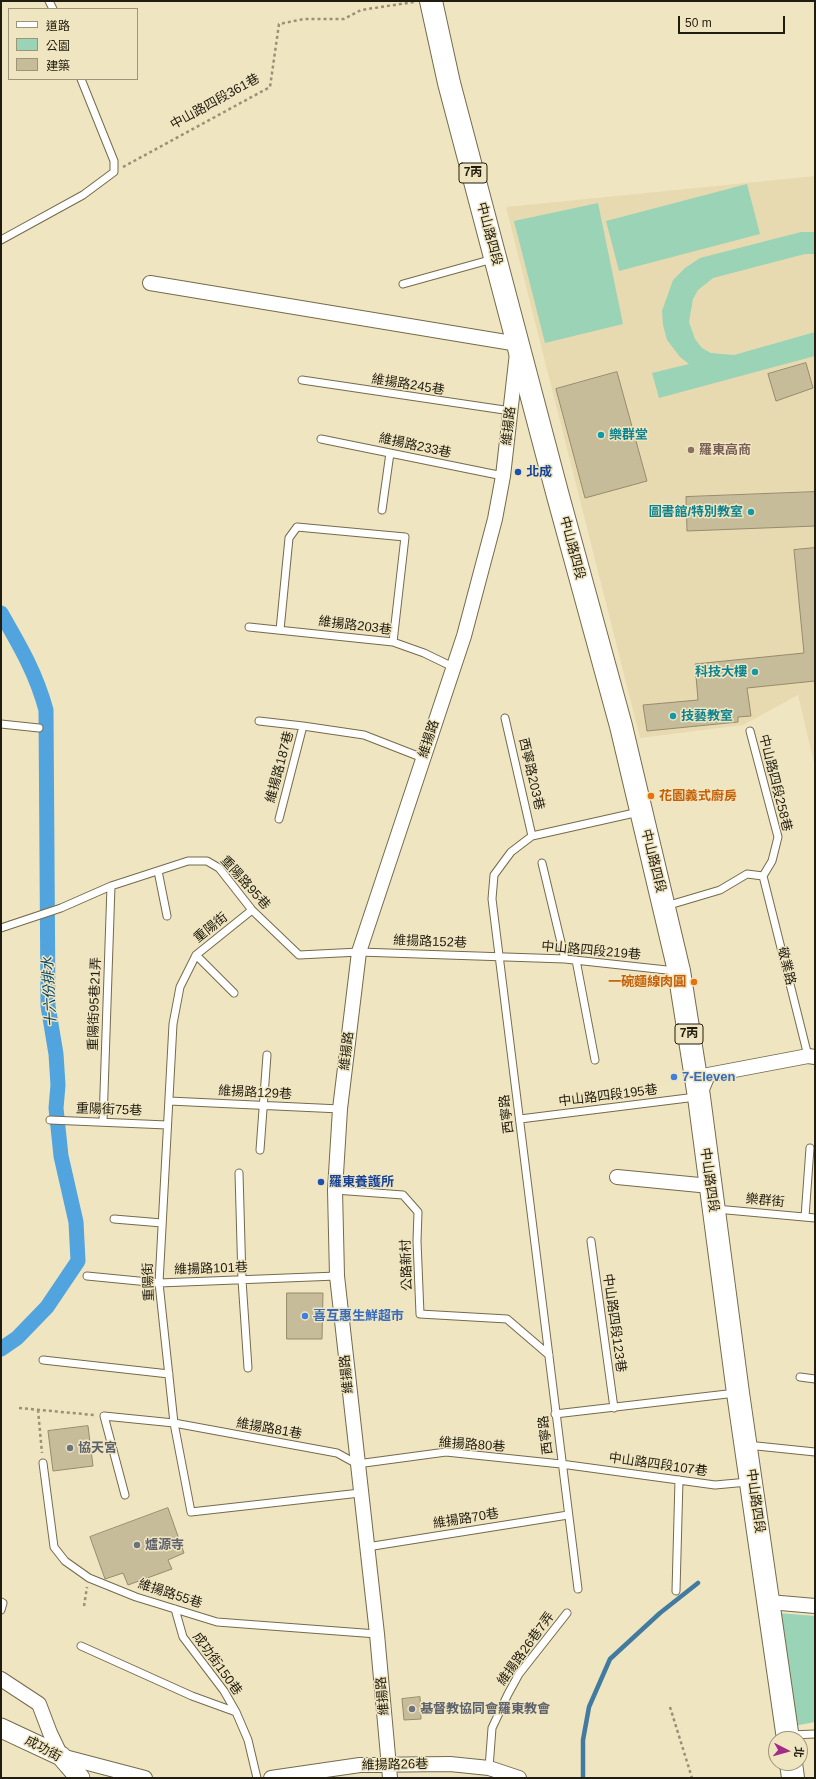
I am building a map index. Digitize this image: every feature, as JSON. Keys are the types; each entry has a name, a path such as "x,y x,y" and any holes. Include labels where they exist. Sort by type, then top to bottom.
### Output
{"main road":[{"name":"中山路四段","path":"424,2 451,91 558,496 622,726 679,971 699,1097 738,1393 747,1445 787,1731"}],"street":[{"path":"150,283 518,344"},
{"name":"維揚路","path":"390,1772 377,1634 360,1493 337,1276 335,1190 340,1109 359,952 464,636 495,519 503,476 518,344"},
{"name":"敬業路","path":"699,1097 708,1075 811,1057"},
{"path":"617,1178 710,1186"},
{"path":"769,1602 815,1606"},
{"path":"1,1679 39,1704 61,1756 145,1778"},
{"name":"成功街","path":"1,1728 61,1756 80,1778"},
{"name":"維揚路26巷","path":"271,1778 360,1765 390,1772 450,1764 489,1768 520,1778"}],"lane":[{"path":"1,240 83,195 114,172 114,161 81,80"},
{"path":"404,284 495,258"},
{"name":"維揚路245巷","path":"302,380 511,411"},
{"name":"維揚路233巷","path":"321,439 503,476"},
{"path":"382,510 390,453"},
{"path":"280,630 289,538 297,527 404,537 393,642"},
{"name":"維揚路203巷","path":"249,627 393,642 424,653 453,667"},
{"name":"西寧路203巷","path":"506,718 532,836"},
{"path":"259,721 303,726"},
{"path":"1,724 39,728"},
{"name":"維揚路187巷","path":"278,819 303,726 364,735 423,758"},
{"name":"中山路四段258巷","path":"750,731 778,837 772,861 763,876"},
{"name":"西寧路","path":"578,1588 561,1464 549,1355 492,899 494,875 511,852 532,836 641,812"},
{"name":"重陽路95巷","path":"1,928 60,908 111,886 188,861 207,861 218,868 252,910 299,955 359,952"},
{"path":"542,863 565,959"},
{"path":"158,871 166,916"},
{"path":"664,907 720,890 747,874 763,876"},
{"name":"敬業路","path":"763,876 811,1057"},
{"name":"重陽街95巷21弄","path":"103,1122 111,886"},
{"name":"重陽街","path":"252,910 196,955 180,987 173,1024 159,1283 174,1423 191,1512 360,1493"},
{"name":"維揚路152巷","path":"359,952 500,956"},
{"path":"196,955 234,992"},
{"name":"中山路四段219巷","path":"500,956 565,959 679,971"},
{"path":"576,960 595,1060"},
{"path":"260,1150 267,1055"},
{"name":"中山路四段195巷","path":"520,1120 699,1097"},
{"name":"維揚路129巷","path":"169,1101 340,1109"},
{"name":"重陽街75巷","path":"50,1120 167,1125"},
{"path":"805,1217 810,1148"},
{"path":"239,1174 242,1280 248,1368"},
{"name":"公路新村","path":"335,1190 403,1195 418,1212 417,1241 420,1314 507,1319 549,1355"},
{"name":"樂群街","path":"713,1209 815,1218"},
{"path":"114,1219 162,1223"},
{"name":"中山路四段123巷","path":"591,1241 614,1408"},
{"name":"維揚路101巷","path":"87,1276 159,1283 337,1276"},
{"path":"44,1360 169,1374"},
{"path":"800,1377 815,1379"},
{"path":"555,1414 738,1393"},
{"path":"104,1416 125,1495"},
{"name":"維揚路81巷","path":"104,1416 174,1423 337,1452 357,1464"},
{"path":"747,1445 815,1452"},
{"name":"維揚路80巷","path":"357,1464 446,1452 561,1464"},
{"name":"維揚路55巷","path":"43,1463 54,1547 65,1561 88,1578 136,1597 217,1622 377,1634"},
{"name":"中山路四段107巷","path":"561,1464 715,1485 752,1482"},
{"path":"676,1591 679,1480"},
{"name":"維揚路70巷","path":"367,1547 568,1515"},
{"path":"1,1602 3,1603 1,1610"},
{"name":"成功街150巷","path":"175,1609 183,1637 224,1691 236,1712 248,1740 257,1778"},
{"name":"維揚路26巷7弄","path":"489,1768 492,1728 508,1694 519,1674 567,1613"},
{"path":"81,1646 192,1696 236,1712"}],"path":[{"name":"中山路四段361巷","path":"114,172 270,87 279,24 304,19 344,19 361,10 424,2"},
{"path":"19,1408 104,1416"},
{"path":"38,1410 43,1463"},
{"path":"84,1606 88,1578"},
{"path":"670,1707 692,1778"}],"shaded area":[{"name":"羅東高商","path":"815,176 815,767 798,695 743,725 640,738 506,207"}],"green space":[{"path":"747,184 760,234 619,271 606,221"},
{"path":"598,203 623,324 545,343 514,221"},
{"path":"801,232 815,232 815,254 805,254 713,278 698,290 693,299 689,322 695,339 702,348 711,353 734,355 815,332 815,356 659,398 652,373 689,364 680,357 667,340 663,325 662,311 673,280 685,268 700,258"},
{"path":"778,1613 815,1616 815,1722 794,1726"}],"building":[{"path":"806,363 813,388 776,401 768,374"},
{"name":"樂群堂","path":"617,372 647,481 585,498 556,389"},
{"name":"圖書館/特別教室","path":"815,492 815,526 687,531 686,497"},
{"path":"815,548 815,681 747,688 751,716 738,717 738,722 647,731 643,705 698,700 695,664 804,653 794,550"},
{"name":"喜互惠生鮮超市","path":"287,1293 323,1293 322,1339 287,1339"},
{"name":"協天宮","path":"88,1426 93,1466 53,1471 48,1431"},
{"name":"爐源寺","path":"168,1508 184,1553 168,1560 172,1569 128,1585 123,1573 105,1579 90,1537"},
{"name":"基督教協同會羅東教會","path":"420,1697 421,1719 404,1720 402,1699"}],"waterway":[{"name":"十六份排水","path":"1,613 21,648 37,684 46,710 48,1006 56,1054 58,1085 56,1108 61,1156 76,1222 78,1261 47,1307 17,1338 1,1349"},
{"path":"583,1778 583,1740 589,1707 610,1659 660,1613 698,1583"}],"place":[{"name":"樂群堂","path":"601,435"},
{"name":"羅東高商","path":"691,450"},
{"name":"北成","path":"518,472"},
{"name":"圖書館/特別教室","path":"751,512"},
{"name":"科技大樓","path":"755,672"},
{"name":"技藝教室","path":"673,716"},
{"name":"花園義式廚房","path":"651,796"},
{"name":"一碗麵線肉圓","path":"694,982"},
{"name":"7-Eleven","path":"674,1077"},
{"name":"羅東養護所","path":"321,1182"},
{"name":"喜互惠生鮮超市","path":"305,1316"},
{"name":"協天宮","path":"70,1448"},
{"name":"爐源寺","path":"137,1545"},
{"name":"基督教協同會羅東教會","path":"412,1709"}]}
